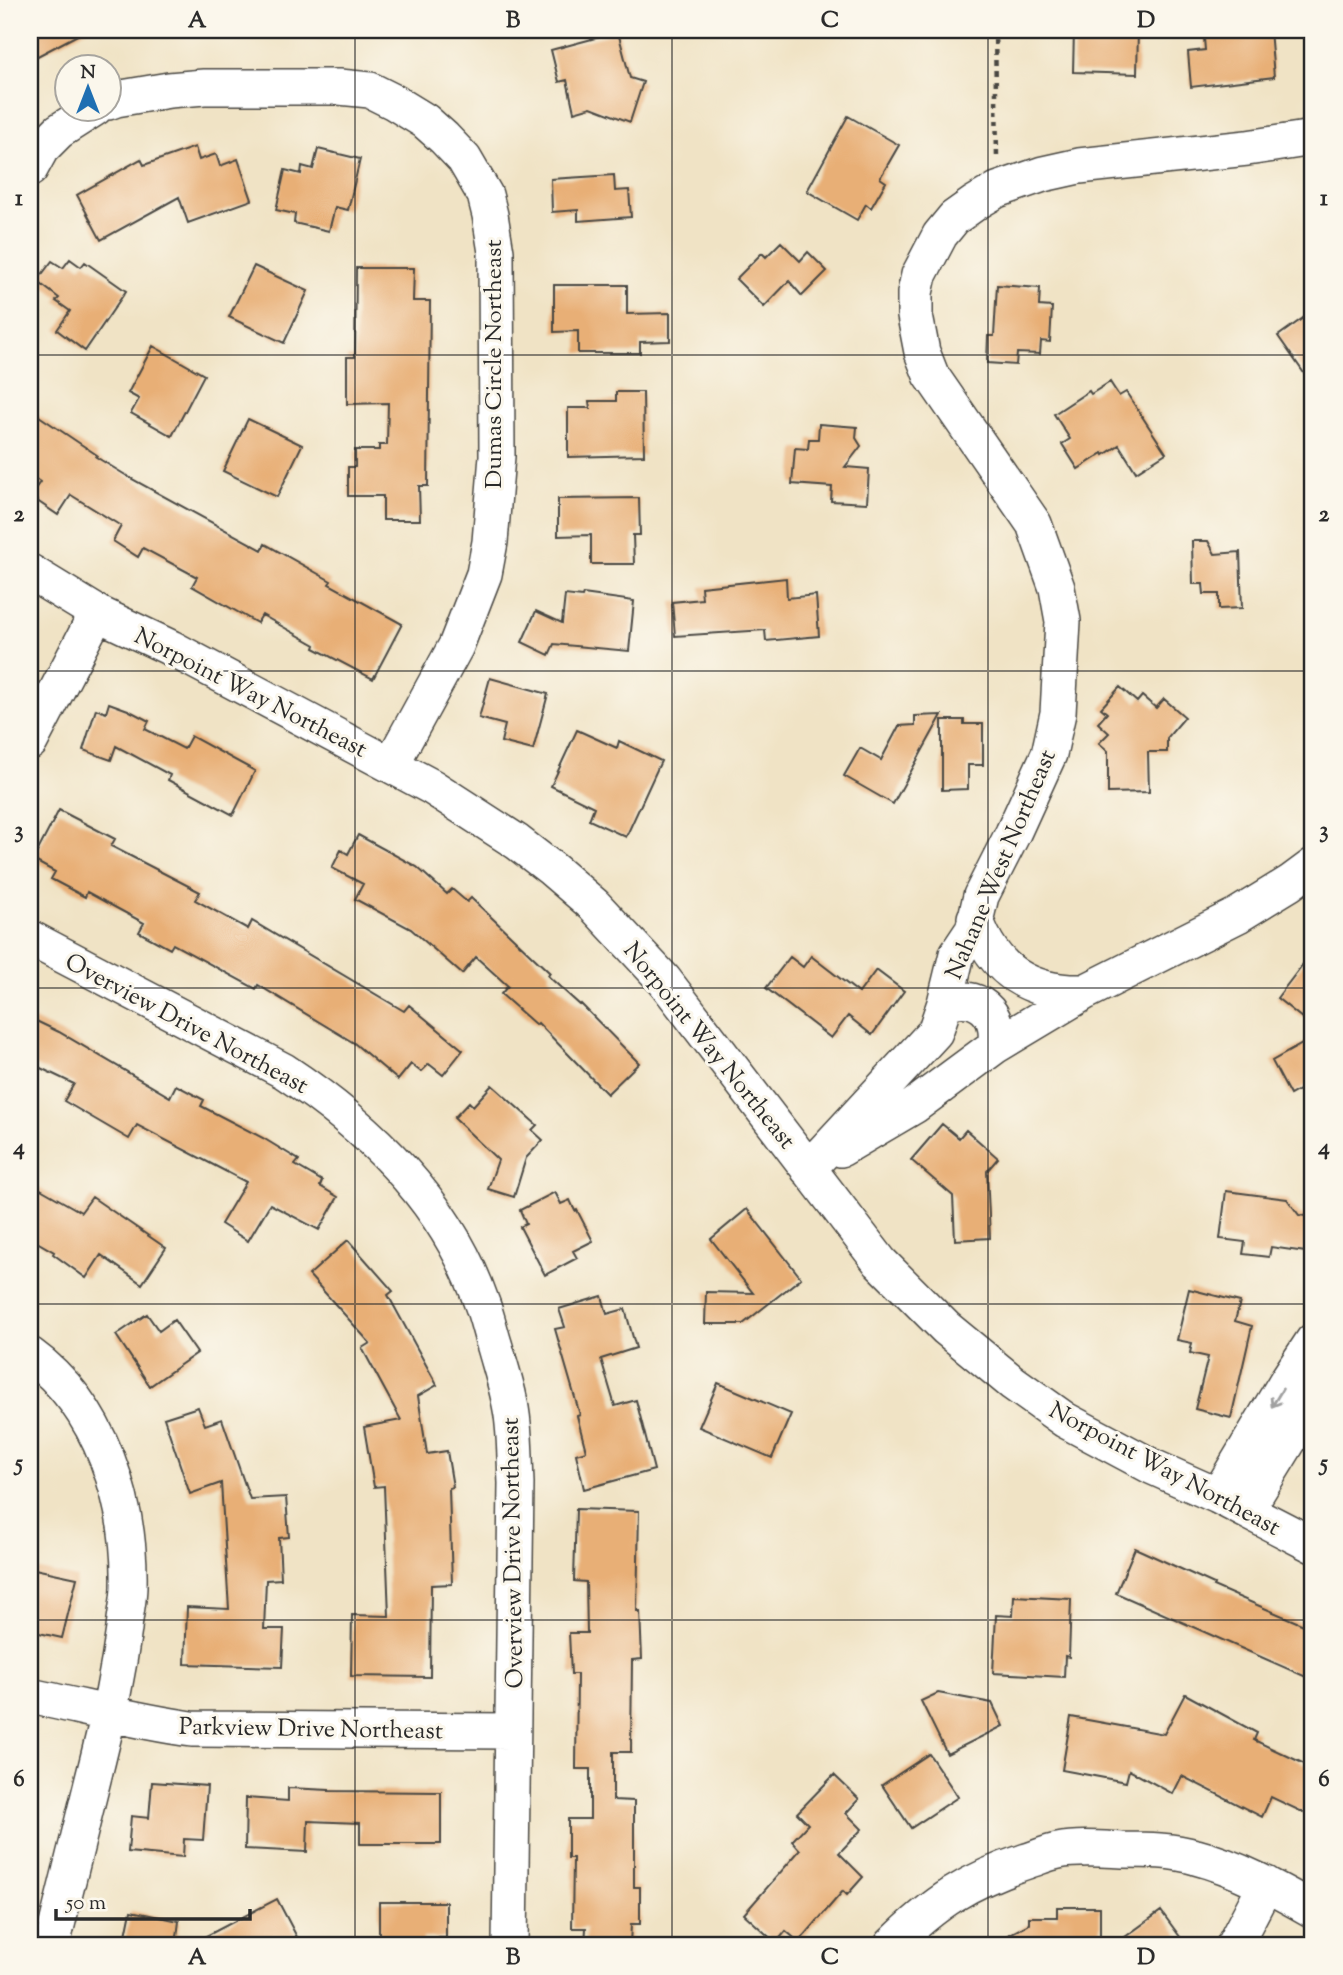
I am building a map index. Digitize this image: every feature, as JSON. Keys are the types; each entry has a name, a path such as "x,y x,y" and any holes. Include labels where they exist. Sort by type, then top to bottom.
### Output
{"street":[{"name":"Dumas Circle Northeast","path":"122,98 204,87 339,86 370,90 425,121 444,138 464,159 485,195 496,253 497,456 485,574 457,646 391,765"},
{"path":"30,169 41,149 59,131 73,122"},
{"name":"Nahane West Northeast","path":"808,1169 934,1031 945,1003 957,954 972,930 981,896 1049,754 1058,713 1063,621 1057,588 1034,524 931,375 922,352 915,316 915,293 919,275 929,254 947,226 964,210 997,191 1043,174 1080,166 1313,138"},
{"name":"Norpoint Way Northeast","path":"30,572 97,613 171,649 432,787 517,842 594,905 664,979 880,1262 946,1328 1013,1383 1065,1420 1153,1467 1232,1503 1313,1545"},
{"path":"30,742 97,613"},
{"path":"808,1169 914,1106 995,1046 1084,992 1238,915 1313,866"},
{"path":"975,918 988,948 1010,972 1027,983 1045,989 1065,993 1084,992"},
{"name":"Overview Drive Northeast","path":"30,938 284,1071 338,1110 405,1172 428,1201 448,1232 481,1300 506,1386 513,1423 516,1510 510,1945"},
{"path":"945,1003 965,999 985,1007 996,1025 995,1046"},
{"path":"1232,1503 1313,1341"},
{"path":"30,1355 56,1379 72,1399 106,1453 118,1490 125,1525 129,1587 110,1712 52,1945"},
{"path":"1232,1503 1313,1401"},
{"name":"Parkview Drive Northeast","path":"30,1696 155,1724 192,1729 511,1731"},
{"path":"892,1945 939,1903 970,1883 999,1870 1057,1851 1080,1849 1170,1850 1198,1857 1230,1867 1313,1910"},
{"path":"1234,1945 1266,1884"}],"path":[{"path":"995,30 997,191"}],"building":[{"path":"30,30 87,30 30,60"},
{"path":"1074,30 1138,30 1137,74 1073,72"},
{"path":"1270,30 1274,77 1191,87 1188,52 1205,50 1204,38"},
{"path":"618,32 630,78 643,82 630,122 591,107 574,112 567,80 559,82 551,50"},
{"path":"848,116 899,145 880,178 886,182 871,208 866,204 857,220 807,191"},
{"path":"195,147 199,160 216,154 220,166 238,159 252,200 188,223 179,197 101,240 77,195 141,159 144,165"},
{"path":"318,149 360,159 348,210 335,207 329,231 294,223 295,214 276,210 285,170 301,174 302,166 313,169"},
{"path":"614,175 615,191 629,190 631,217 578,221 578,210 552,212 551,179"},
{"path":"781,242 800,261 808,252 827,271 802,296 789,281 764,307 736,279 762,253 766,257"},
{"path":"70,259 81,267 85,262 126,291 85,351 57,330 70,311 56,301 59,298 37,281 52,261 63,268"},
{"path":"254,266 308,291 284,343 229,317"},
{"path":"356,268 414,268 413,301 430,301 428,486 419,486 420,520 383,520 383,496 348,496 348,467 355,467 355,450 379,450 379,445 387,445 388,403 347,404 347,357 355,357"},
{"path":"554,285 627,285 627,314 670,313 670,341 640,342 640,353 578,353 578,331 554,332"},
{"path":"997,285 1040,288 1039,306 1052,307 1050,342 1041,341 1040,354 1017,353 1016,365 987,363 988,336 994,336"},
{"path":"1313,311 1313,386 1278,336"},
{"path":"153,346 204,375 172,436 131,413 139,399 128,393"},
{"path":"1110,382 1119,396 1126,392 1166,453 1136,472 1119,445 1078,469 1062,444 1070,439 1054,414 1089,391 1091,394"},
{"path":"616,392 643,392 644,455 568,457 568,408 590,408 589,401 616,401"},
{"path":"30,410 132,479 262,550 265,544 331,581 329,584 402,624 373,679 314,648 315,645 262,615 257,623 192,586 197,577 143,548 138,557 113,541 121,526 71,495 58,515 30,496 40,482 30,475"},
{"path":"248,419 302,445 277,497 223,471"},
{"path":"819,424 857,427 856,438 861,446 845,467 869,469 867,503 831,501 832,487 792,484 795,448 808,449 809,439 818,439"},
{"path":"639,498 640,535 633,535 634,564 591,564 591,535 558,536 558,499"},
{"path":"1192,541 1208,541 1215,554 1240,552 1242,608 1219,609 1219,594 1204,594 1203,584 1193,584"},
{"path":"786,578 787,598 816,595 819,636 766,641 765,630 675,636 672,602 702,599 701,587"},
{"path":"583,594 634,601 629,651 554,644 549,655 522,642 536,611 562,623 565,595 582,597"},
{"path":"490,678 548,694 533,750 501,742 505,725 479,718"},
{"path":"1120,687 1137,702 1142,696 1156,708 1164,699 1185,717 1167,738 1167,752 1148,752 1149,792 1108,793 1108,751 1099,743 1109,733 1098,723 1107,713 1101,708"},
{"path":"109,703 149,721 145,729 184,749 191,736 255,771 233,815 168,780 170,775 116,746 111,760 83,750 96,709 106,713"},
{"path":"942,715 893,804 844,776 860,748 881,760 899,726 915,725 915,716"},
{"path":"942,720 964,720 964,724 983,724 983,765 968,765 968,789 942,790"},
{"path":"577,730 617,748 619,741 661,761 626,837 589,820 594,807 551,786"},
{"path":"59,810 115,839 111,846 200,892 195,900 248,929 252,921 404,1011 409,1005 463,1050 443,1075 429,1064 421,1072 411,1064 398,1080 354,1043 258,985 256,989 173,944 170,949 139,932 144,923 87,892 85,897 51,879 55,872 33,860"},
{"path":"358,835 417,867 447,894 452,889 467,902 471,898 639,1063 607,1094 538,1023 536,1025 501,994 508,986 476,957 462,974 411,929 355,899 363,884 332,868 341,850 348,854"},
{"path":"1313,951 1313,1003 1302,1018 1277,998"},
{"path":"811,956 859,993 876,970 904,991 872,1035 848,1016 831,1038 766,988 790,957 803,967"},
{"path":"30,1018 170,1097 176,1085 204,1100 201,1106 299,1160 295,1165 322,1181 320,1186 338,1197 319,1230 270,1204 248,1241 221,1224 246,1182 137,1125 129,1139 64,1101 74,1084 30,1063"},
{"path":"1313,1038 1313,1082 1290,1095 1272,1061"},
{"path":"492,1085 537,1125 532,1130 543,1140 526,1158 514,1197 488,1189 498,1160 454,1118 469,1102 473,1106"},
{"path":"942,1124 959,1138 966,1130 998,1158 987,1171 990,1238 955,1240 953,1196 911,1160"},
{"path":"30,1183 81,1212 92,1197 166,1248 142,1284 101,1255 86,1278 53,1254 54,1252 30,1238"},
{"path":"1226,1191 1287,1199 1299,1215 1313,1217 1313,1253 1271,1247 1269,1257 1243,1254 1245,1242 1220,1239"},
{"path":"555,1192 561,1204 570,1200 593,1241 573,1251 577,1258 545,1275 520,1227 526,1224 520,1210"},
{"path":"747,1209 801,1278 743,1324 705,1324 706,1292 753,1293 711,1239"},
{"path":"348,1240 393,1291 388,1295 437,1385 418,1396 427,1454 447,1451 453,1487 449,1488 452,1584 431,1585 430,1677 351,1676 352,1615 389,1616 384,1486 374,1487 364,1427 401,1420 362,1348 370,1343 309,1275"},
{"path":"1189,1289 1240,1302 1235,1321 1252,1326 1231,1418 1195,1409 1208,1357 1190,1353 1192,1343 1177,1340"},
{"path":"602,1296 607,1314 625,1309 636,1348 601,1359 615,1406 636,1400 654,1470 584,1489 576,1454 586,1451 577,1416 580,1415 555,1329 565,1327 559,1309"},
{"path":"147,1314 159,1331 174,1320 197,1353 150,1386 116,1335"},
{"path":"718,1383 791,1414 772,1458 699,1427"},
{"path":"198,1407 205,1425 222,1419 250,1499 286,1497 289,1537 279,1538 281,1579 266,1580 264,1629 284,1629 282,1667 185,1664 187,1607 229,1609 221,1483 190,1494 164,1418"},
{"path":"576,1509 639,1511 637,1611 640,1611 642,1659 632,1660 631,1752 613,1752 613,1800 634,1801 634,1887 640,1887 640,1924 631,1924 630,1945 585,1945 586,1928 572,1928 573,1858 568,1858 568,1819 590,1819 590,1769 576,1769 577,1674 571,1674 569,1633 587,1633 586,1582 574,1581"},
{"path":"1135,1548 1214,1584 1213,1586 1313,1629 1313,1680 1116,1593"},
{"path":"30,1568 77,1578 62,1638 30,1631"},
{"path":"1014,1596 1071,1599 1069,1657 1065,1656 1064,1677 993,1673 996,1615 1013,1616"},
{"path":"938,1693 992,1703 1003,1726 947,1754 921,1701"},
{"path":"1185,1694 1257,1733 1254,1740 1313,1768 1313,1817 1271,1797 1262,1817 1182,1776 1173,1794 1129,1770 1126,1782 1062,1770 1071,1717 1164,1734"},
{"path":"929,1754 958,1797 911,1828 882,1785"},
{"path":"834,1775 859,1799 846,1813 862,1829 839,1853 863,1877 847,1895 843,1891 799,1942 786,1931 776,1943 744,1914 800,1850 792,1841 808,1824 797,1813"},
{"path":"152,1782 207,1786 203,1840 184,1839 183,1857 128,1852 131,1816 149,1818"},
{"path":"288,1788 441,1792 441,1844 360,1844 360,1823 308,1821 307,1852 245,1849 246,1798 288,1801"},
{"path":"277,1899 297,1937 281,1945 189,1945"},
{"path":"379,1902 446,1902 446,1938 423,1938 423,1945 379,1945"},
{"path":"1057,1907 1100,1907 1100,1945 989,1945 1029,1924 1029,1917 1057,1917"},
{"path":"131,1911 179,1921 176,1945 124,1945"},
{"path":"1161,1911 1186,1945 1114,1945"}]}
